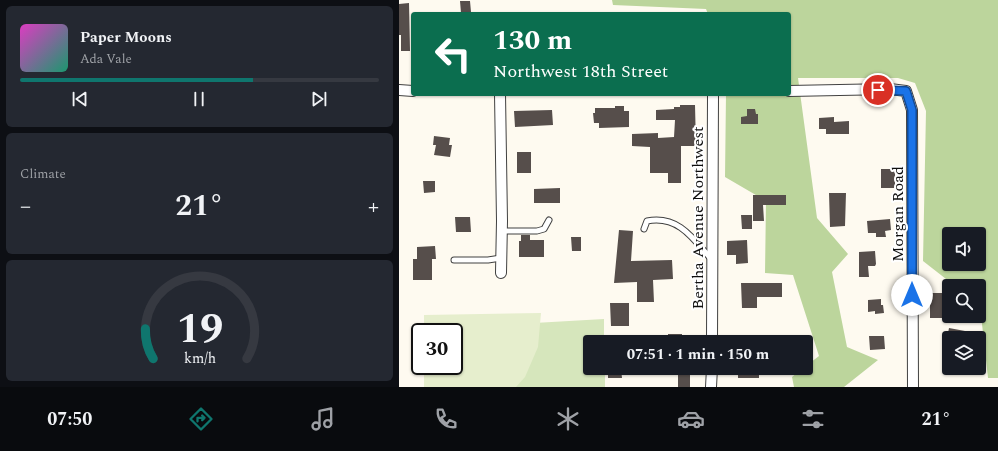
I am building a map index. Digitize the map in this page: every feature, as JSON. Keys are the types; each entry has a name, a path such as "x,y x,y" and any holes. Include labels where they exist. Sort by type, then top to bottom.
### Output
{"street":[{"name":"Morgan Road","path":"791,91 890,89 906,91 912,110 913,387"},
{"path":"399,90 411,91"},
{"path":"500,96 502,231 501,273"},
{"name":"Bertha Avenue Northwest","path":"712,335 713,96"},
{"path":"711,375 711,387"}],"lane":[{"path":"644,229 647,221 657,219 669,221 681,227 712,259"},
{"path":"502,231 537,231 544,229 549,220"},
{"path":"453,260 488,260 501,258"}],"green space":[{"path":"612,0 998,0 998,378 988,378 986,360 986,331 983,331 982,323 986,323 986,279 946,279 923,261 926,111 915,83 898,78 798,78 817,218 848,254 832,272 847,347 878,360 844,387 794,387 792,377 794,375 813,375 813,361 819,356 813,335 793,275 765,273 766,201 725,177 726,96 791,96 791,12 707,12 706,9 613,5"},
{"path":"541,313 538,347 525,377 516,387 424,387 424,375 463,375 463,323 424,323 424,315"},
{"path":"604,319 604,335 583,335 583,375 605,375 605,387 430,387 444,375 463,375 463,327"}],"building":[{"path":"460,1 470,1 471,12 461,12"},
{"path":"409,3 410,51 401,51 401,35 399,35 399,4"},
{"path":"680,105 695,105 696,146 681,146 681,183 668,183 668,173 650,173 650,147 632,146 632,134 658,133 658,138 674,137 675,120 656,120 656,110 674,109 674,107 680,107"},
{"path":"615,106 624,106 624,111 629,111 629,127 599,128 599,123 594,123 593,113 595,113 595,108 615,108"},
{"path":"747,109 755,109 756,114 758,114 758,124 741,124 741,117 747,116"},
{"path":"552,110 553,125 515,127 514,111"},
{"path":"834,117 834,122 849,121 849,134 826,134 826,129 819,129 819,118"},
{"path":"434,136 450,138 449,145 452,145 450,157 434,155 436,145 433,145"},
{"path":"517,152 531,152 531,173 517,173"},
{"path":"881,169 895,169 895,188 881,188"},
{"path":"423,181 435,181 435,192 424,193"},
{"path":"560,188 560,203 534,203 534,189"},
{"path":"829,193 846,193 845,226 830,227"},
{"path":"753,195 786,195 786,205 763,205 764,221 753,221"},
{"path":"741,215 752,215 752,229 742,229"},
{"path":"455,217 470,217 471,232 456,232"},
{"path":"890,219 891,230 885,231 886,237 876,237 876,233 868,233 867,221"},
{"path":"619,230 633,231 631,261 672,260 673,279 653,280 654,302 637,302 637,282 614,283"},
{"path":"521,235 530,235 530,240 544,240 544,257 519,257 519,241 521,241"},
{"path":"571,237 581,237 581,251 572,251"},
{"path":"747,240 748,263 736,264 736,255 727,255 727,241"},
{"path":"435,246 436,259 432,259 432,280 413,280 413,259 417,259 417,247"},
{"path":"875,251 876,264 875,266 868,266 869,277 859,277 859,252"},
{"path":"741,283 782,283 782,297 757,297 757,308 742,308"},
{"path":"930,293 942,293 942,318 930,318"},
{"path":"881,299 881,305 883,305 884,313 875,314 875,311 868,312 868,300"},
{"path":"610,303 629,303 629,326 611,326"},
{"path":"949,328 965,331 948,331"},
{"path":"668,334 682,334 682,335"},
{"path":"869,336 884,336 885,349 870,350"},
{"path":"608,375 622,375 622,378 608,378"},
{"path":"678,375 690,375 690,387 678,387"},
{"path":"738,375 759,375 759,378 738,378"}],"route":[{"path":"878,90 890,89 906,91 912,110 912,295"}]}
